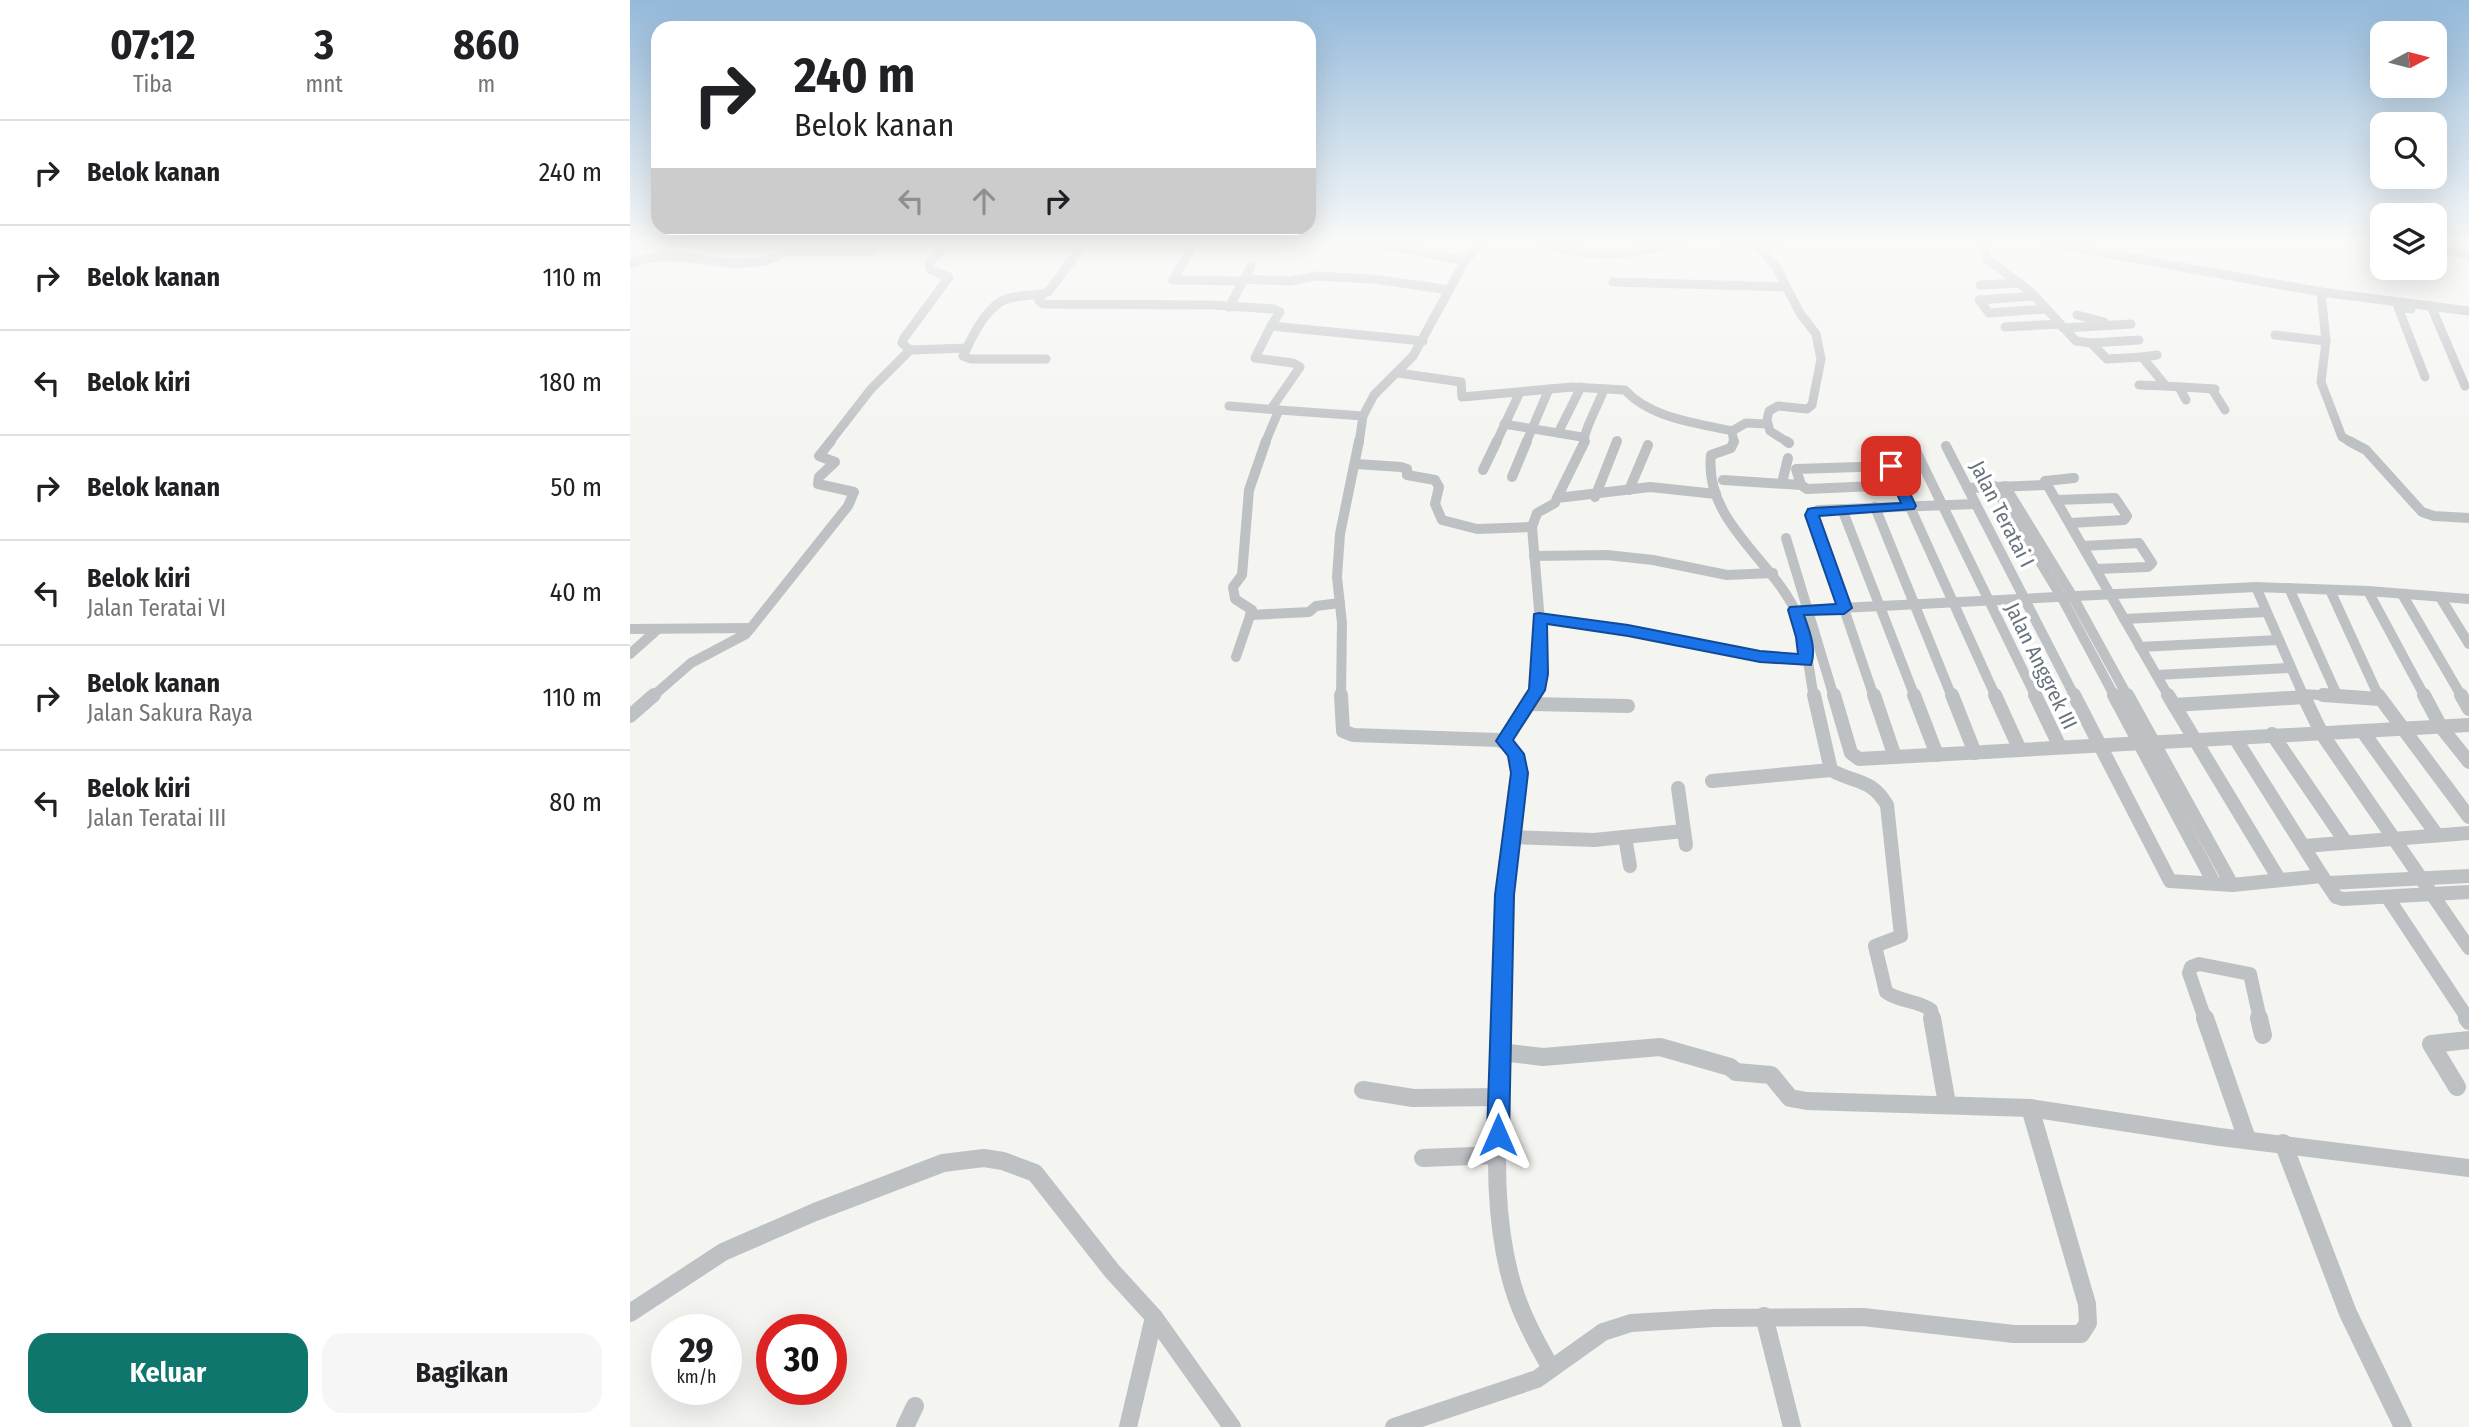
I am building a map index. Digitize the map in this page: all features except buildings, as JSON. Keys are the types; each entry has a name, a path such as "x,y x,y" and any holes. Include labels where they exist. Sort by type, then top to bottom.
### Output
{"street":[{"path":"926,308 902,343 910,350 967,348"},
{"path":"995,308 963,356 966,359 1046,359"},
{"path":"1236,657 1251,615 1251,607 1235,599 1233,587 1242,575 1249,490 1275,409 1300,367 1293,363 1255,358 1279,310 1239,308"},
{"path":"1440,308 1423,341 1398,373 1374,395 1363,416 1356,464 1340,534 1337,577 1343,731 1353,735 1504,741 1512,747 1519,763 1504,895 1498,1097 1500,1208 1505,1251 1516,1295 1527,1326 1551,1368"},
{"path":"1789,443 1771,433 1767,424 1772,407 1800,410 1812,405 1821,359 1814,329 1798,308"},
{"path":"1985,308 1989,313 2046,309 2076,341 2091,343 2139,340"},
{"path":"2323,308 2326,341 2320,382 2342,437 2366,450 2397,487 2428,515 2469,518"},
{"path":"2398,308 2425,377"},
{"path":"2408,308 2469,311"},
{"path":"2423,308 2469,320"},
{"path":"2432,309 2465,386"},
{"path":"2074,311 2087,327"},
{"path":"2074,311 2116,325"},
{"path":"2005,327 2131,324"},
{"path":"1272,326 1423,341"},
{"path":"2275,335 2326,341"},
{"path":"2091,343 2107,359 2157,355"},
{"path":"630,716 691,663 735,642 751,628 853,496 854,492 850,490 818,484 819,477 835,462 819,456 872,389 910,350"},
{"path":"2142,357 2166,386"},
{"path":"1398,373 1461,382 1462,397 1581,387 1627,390 1634,400 1681,420 1732,431 1746,423 1767,424"},
{"path":"2139,385 2152,390 2166,386 2213,389 2225,410"},
{"path":"1558,433 1581,387"},
{"path":"2179,387 2186,400"},
{"path":"1512,477 1549,389"},
{"path":"1582,437 1596,413 1604,389"},
{"path":"1483,470 1520,392"},
{"path":"1229,406 1363,416"},
{"path":"1504,424 1582,437"},
{"path":"1732,431 1734,443 1731,448 1714,453 1710,457 1716,494 1731,526 1802,610 1806,661 1831,770"},
{"path":"1504,741 1531,704 1540,674 1532,527 1537,513 1555,503 1585,441 1582,437"},
{"path":"1595,497 1617,441"},
{"path":"1629,490 1648,445"},
{"name":"Jalan Teratai I","path":"1946,446 2166,876 2176,883 2232,885 2280,879 2330,885"},
{"path":"1916,451 1944,505 1987,601"},
{"path":"1886,454 2020,750"},
{"path":"1356,464 1401,467 1407,470 1407,475 1435,480 1439,487 1435,504 1442,520 1477,529 1532,527"},
{"path":"1790,466 1891,466"},
{"path":"1782,483 1790,466"},
{"path":"1790,466 1801,485 1807,489 1899,485"},
{"path":"2074,478 2045,480 2194,739 2280,879"},
{"path":"1723,480 1801,485"},
{"path":"1968,488 2046,485"},
{"path":"2000,486 2067,597 2146,742 2232,885"},
{"path":"1557,498 1595,497 1659,487 1716,494"},
{"path":"2056,500 2115,498 2127,516 2124,520 2070,523"},
{"path":"1895,757 1812,515 1813,512 1842,509 1975,504"},
{"path":"1875,508 1975,752"},
{"path":"1842,509 1937,755"},
{"path":"1786,538 1802,610 1851,753 1863,760 2272,734 2322,734 2469,725"},
{"path":"2083,546 2139,543 2152,563 2148,567 2096,569"},
{"path":"1534,556 1630,556 1727,575 1773,573"},
{"path":"1802,610 2256,587 2368,591 2469,599"},
{"path":"2256,587 2290,668 2322,734 2421,879 2464,934 2469,948"},
{"path":"2289,588 2337,695"},
{"path":"2330,590 2379,699 2469,817"},
{"path":"2368,591 2441,727 2469,762"},
{"path":"2402,594 2469,709"},
{"path":"2440,597 2469,644"},
{"name":"Jalan Anggrek III","path":"1987,601 2060,747"},
{"path":"1251,615 1309,612 1316,606 1340,603"},
{"path":"2124,619 2266,612"},
{"path":"1539,618 1628,631 1760,656 1806,661"},
{"path":"631,629 751,628"},
{"path":"630,654 658,629"},
{"path":"2140,647 2278,640"},
{"path":"2157,675 2290,668"},
{"path":"2174,705 2337,695 2379,699"},
{"path":"1531,704 1628,706"},
{"path":"2363,732 2437,835"},
{"path":"2272,734 2345,841"},
{"path":"2235,738 2330,885 2343,899 2469,892"},
{"path":"2146,742 2214,883"},
{"path":"1712,781 1831,770 1871,783 1880,790 1887,805 1901,936 1875,946 1886,992 1895,999 1927,1006 1931,1010 1947,1104"},
{"path":"1511,837 1594,840 1625,837 1685,838 1678,788"},
{"path":"2304,846 2469,833"},
{"path":"1625,837 1630,866"},
{"path":"2330,885 2469,876"},
{"path":"2388,898 2469,1021"},
{"path":"2247,1139 2189,973 2191,967 2199,964 2250,974 2263,1035"},
{"path":"2457,1087 2431,1044 2469,1041"},
{"path":"1501,1052 1543,1057 1660,1047 1730,1067 1736,1072 1771,1075 1790,1098 1807,1101 2030,1108 2469,1168"},
{"path":"1363,1090 1380,1095 1431,1099 1498,1097"},
{"path":"1394,1427 1537,1378 1603,1332 1631,1323 1764,1316 1863,1317 2014,1334 2081,1334 2088,1323 2087,1304 2030,1108"},
{"path":"2283,1143 2348,1313 2403,1427"},
{"path":"1423,1158 1498,1155"},
{"path":"630,1313 695,1268 758,1237 943,1163 984,1158 1003,1161 1035,1173 1112,1271 1154,1317 1232,1427"},
{"path":"1764,1316 1792,1427"},
{"path":"1128,1427 1154,1317"},
{"path":"905,1427 915,1406"}],"route":[{"path":"1498,1135 1504,895 1519,773 1516,754 1504,741 1531,704 1537,690 1540,674 1539,618 1628,631 1777,659 1806,661 1803,637 1795,610 1844,608 1813,512 1910,506 1891,466"}]}
